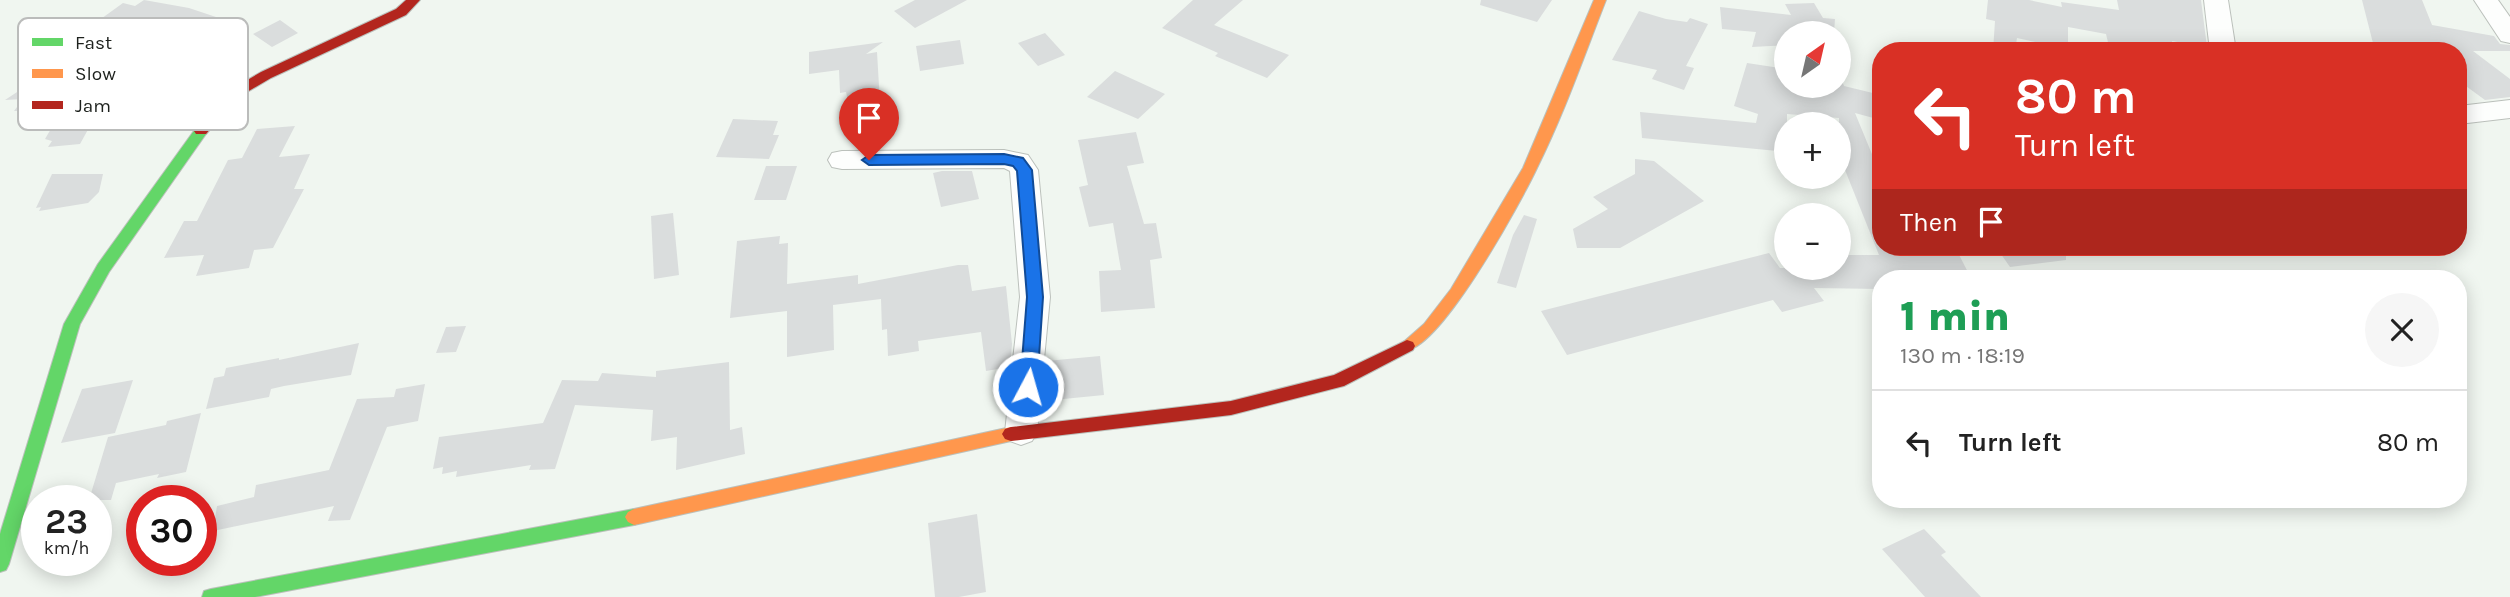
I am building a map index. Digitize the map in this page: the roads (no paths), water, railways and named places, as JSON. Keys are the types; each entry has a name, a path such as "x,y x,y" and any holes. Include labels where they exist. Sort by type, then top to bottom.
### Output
{"street":[{"path":"211,597 561,533 1021,432 1231,408 1338,381 1398,353 1430,328 1457,293 1530,168 1600,0"},
{"path":"2216,0 2222,42"},
{"path":"2486,0 2510,35"},
{"path":"248,86 400,4"},
{"path":"2467,114 2510,109"},
{"path":"0,564 47,399 72,324 103,268 202,130"},
{"path":"842,160 1004,159 1018,162 1024,170 1035,297 1031,363 1021,432"}]}
